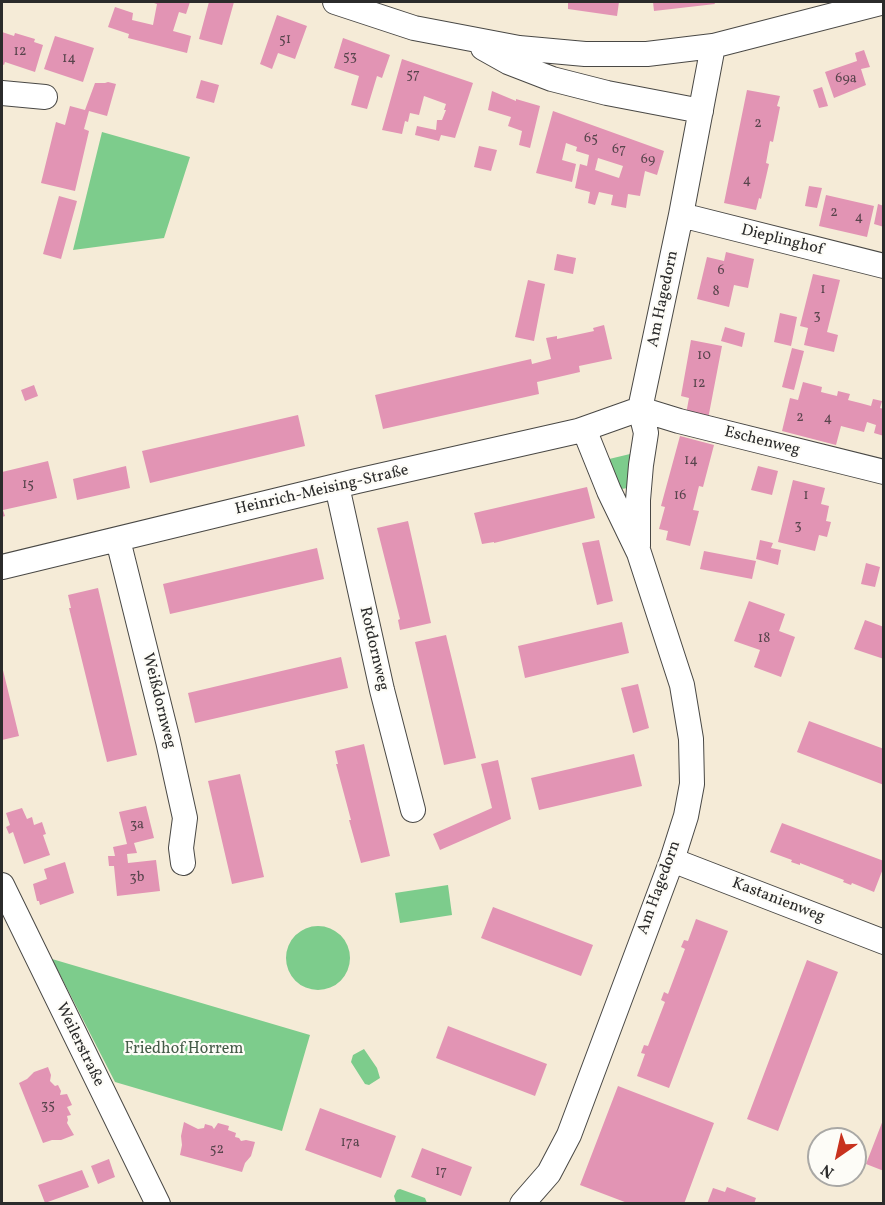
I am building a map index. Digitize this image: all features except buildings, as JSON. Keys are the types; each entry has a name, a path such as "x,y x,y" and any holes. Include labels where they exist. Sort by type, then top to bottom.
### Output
{"street":[{"path":"335,2 414,28 519,48 585,54 647,54 713,46 830,9 884,2"},
{"path":"467,39 508,62 552,79 607,93 701,111"},
{"name":"Am Hagedorn","path":"639,553 638,500 646,433 640,410 681,215 713,46"},
{"path":"2,93 45,97"},
{"name":"Dieplinghof","path":"681,215 884,266"},
{"name":"Heinrich-Meising-Straße","path":"2,567 584,429 640,410"},
{"name":"Eschenweg","path":"640,410 884,472"},
{"name":"Am Hagedorn","path":"526,1203 549,1173 569,1135 672,860 686,816 692,784 691,739 682,685 639,553 609,491 584,429"},
{"name":"Rotdornweg","path":"337,486 382,690 413,810"},
{"name":"Weißdornweg","path":"118,540 168,741 184,818 181,848 183,863"},
{"name":"Kastanienweg","path":"672,860 884,942"},
{"name":"Weilerstraße","path":"2,885 158,1203"}],"green space":[{"path":"102,132 190,157 164,238 73,250"},
{"path":"637,454 628,488 621,489 605,460"},
{"path":"448,885 452,915 400,923 395,893"},
{"path":"318,926 336,932 344,940 350,958 344,976 336,984 318,990 300,984 292,976 286,958 292,940 300,932"},
{"name":"Friedhof Horrem","path":"52,959 310,1035 282,1131 115,1082"},
{"path":"364,1049 377,1068 380,1078 369,1085 365,1084 351,1062 353,1055"},
{"path":"400,1189 425,1198 427,1203 396,1203 394,1196"}]}
